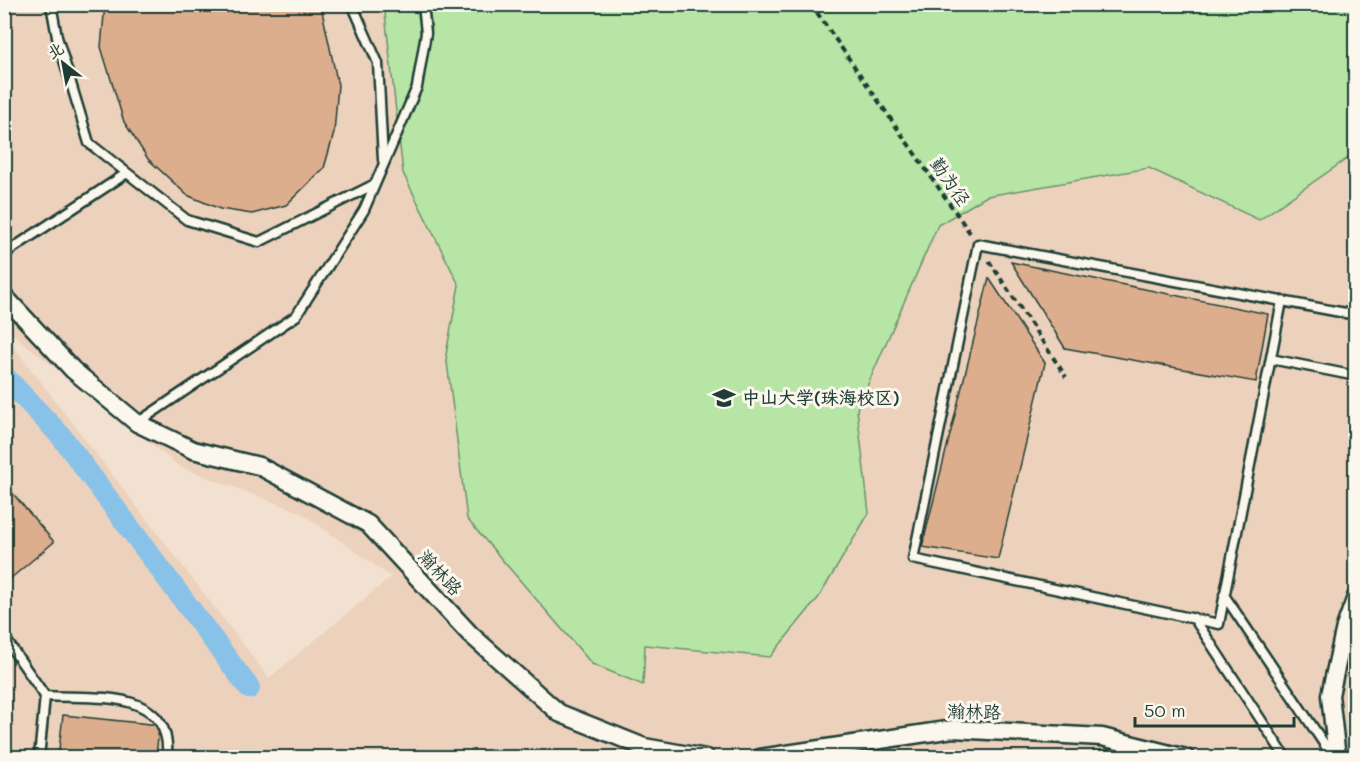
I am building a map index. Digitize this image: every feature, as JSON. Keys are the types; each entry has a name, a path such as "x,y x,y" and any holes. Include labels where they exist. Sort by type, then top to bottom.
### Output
{"street":[{"name":"瀚林路","path":"4,296 73,370 136,423 193,450 259,465 368,524 470,634 559,713 644,747 706,758"},
{"path":"1335,758 1330,695 1345,627 1356,597"},
{"name":"瀚林路","path":"760,758 952,729 1102,737 1186,758"}],"lane":[{"path":"51,4 57,37 89,143 187,220 259,242 375,184"},
{"path":"352,4 378,63 384,164"},
{"path":"136,423 296,316 364,210 417,87 426,33 423,4"},
{"path":"4,254 127,173"},
{"path":"1282,301 1219,624 913,559 978,244 1282,301 1356,315"},
{"path":"1271,359 1356,376"},
{"path":"1224,594 1335,758"},
{"path":"1194,618 1286,758"},
{"path":"4,637 45,696 39,758"},
{"path":"45,696 137,702 160,718 168,742 167,758"}],"path":[{"name":"勤为径","path":"811,4 861,80 978,244 1066,377"}],"shaded area":[{"name":"中山大学(珠海校区)","path":"5,5 1355,5 1355,757 5,757 4,334 269,678 391,577 300,512 180,467 5,328"}],"green space":[{"path":"384,5 1355,5 1355,153 1259,220 1149,168 987,196 938,225 857,409 869,513 819,597 770,657 645,645 643,685 592,664 467,519 446,354 459,285 403,173"}],"building":[{"path":"105,4 317,4 322,11 338,85 334,133 324,168 286,205 252,214 220,209 187,195 148,159 124,122 101,47"},
{"path":"1011,262 1268,314 1256,382 1065,348"},
{"path":"1011,262 1268,314 1256,382 1065,348"},
{"path":"989,278 1045,363 998,559 922,547"},
{"path":"989,278 1045,363 998,559 922,547"},
{"path":"4,483 54,542 4,584"},
{"path":"63,715 159,725 156,758 58,758"}],"waterway":[{"path":"4,376 61,436 249,688"}],"place":[{"name":"中山大学(珠海校区)","path":"724,398"}]}
